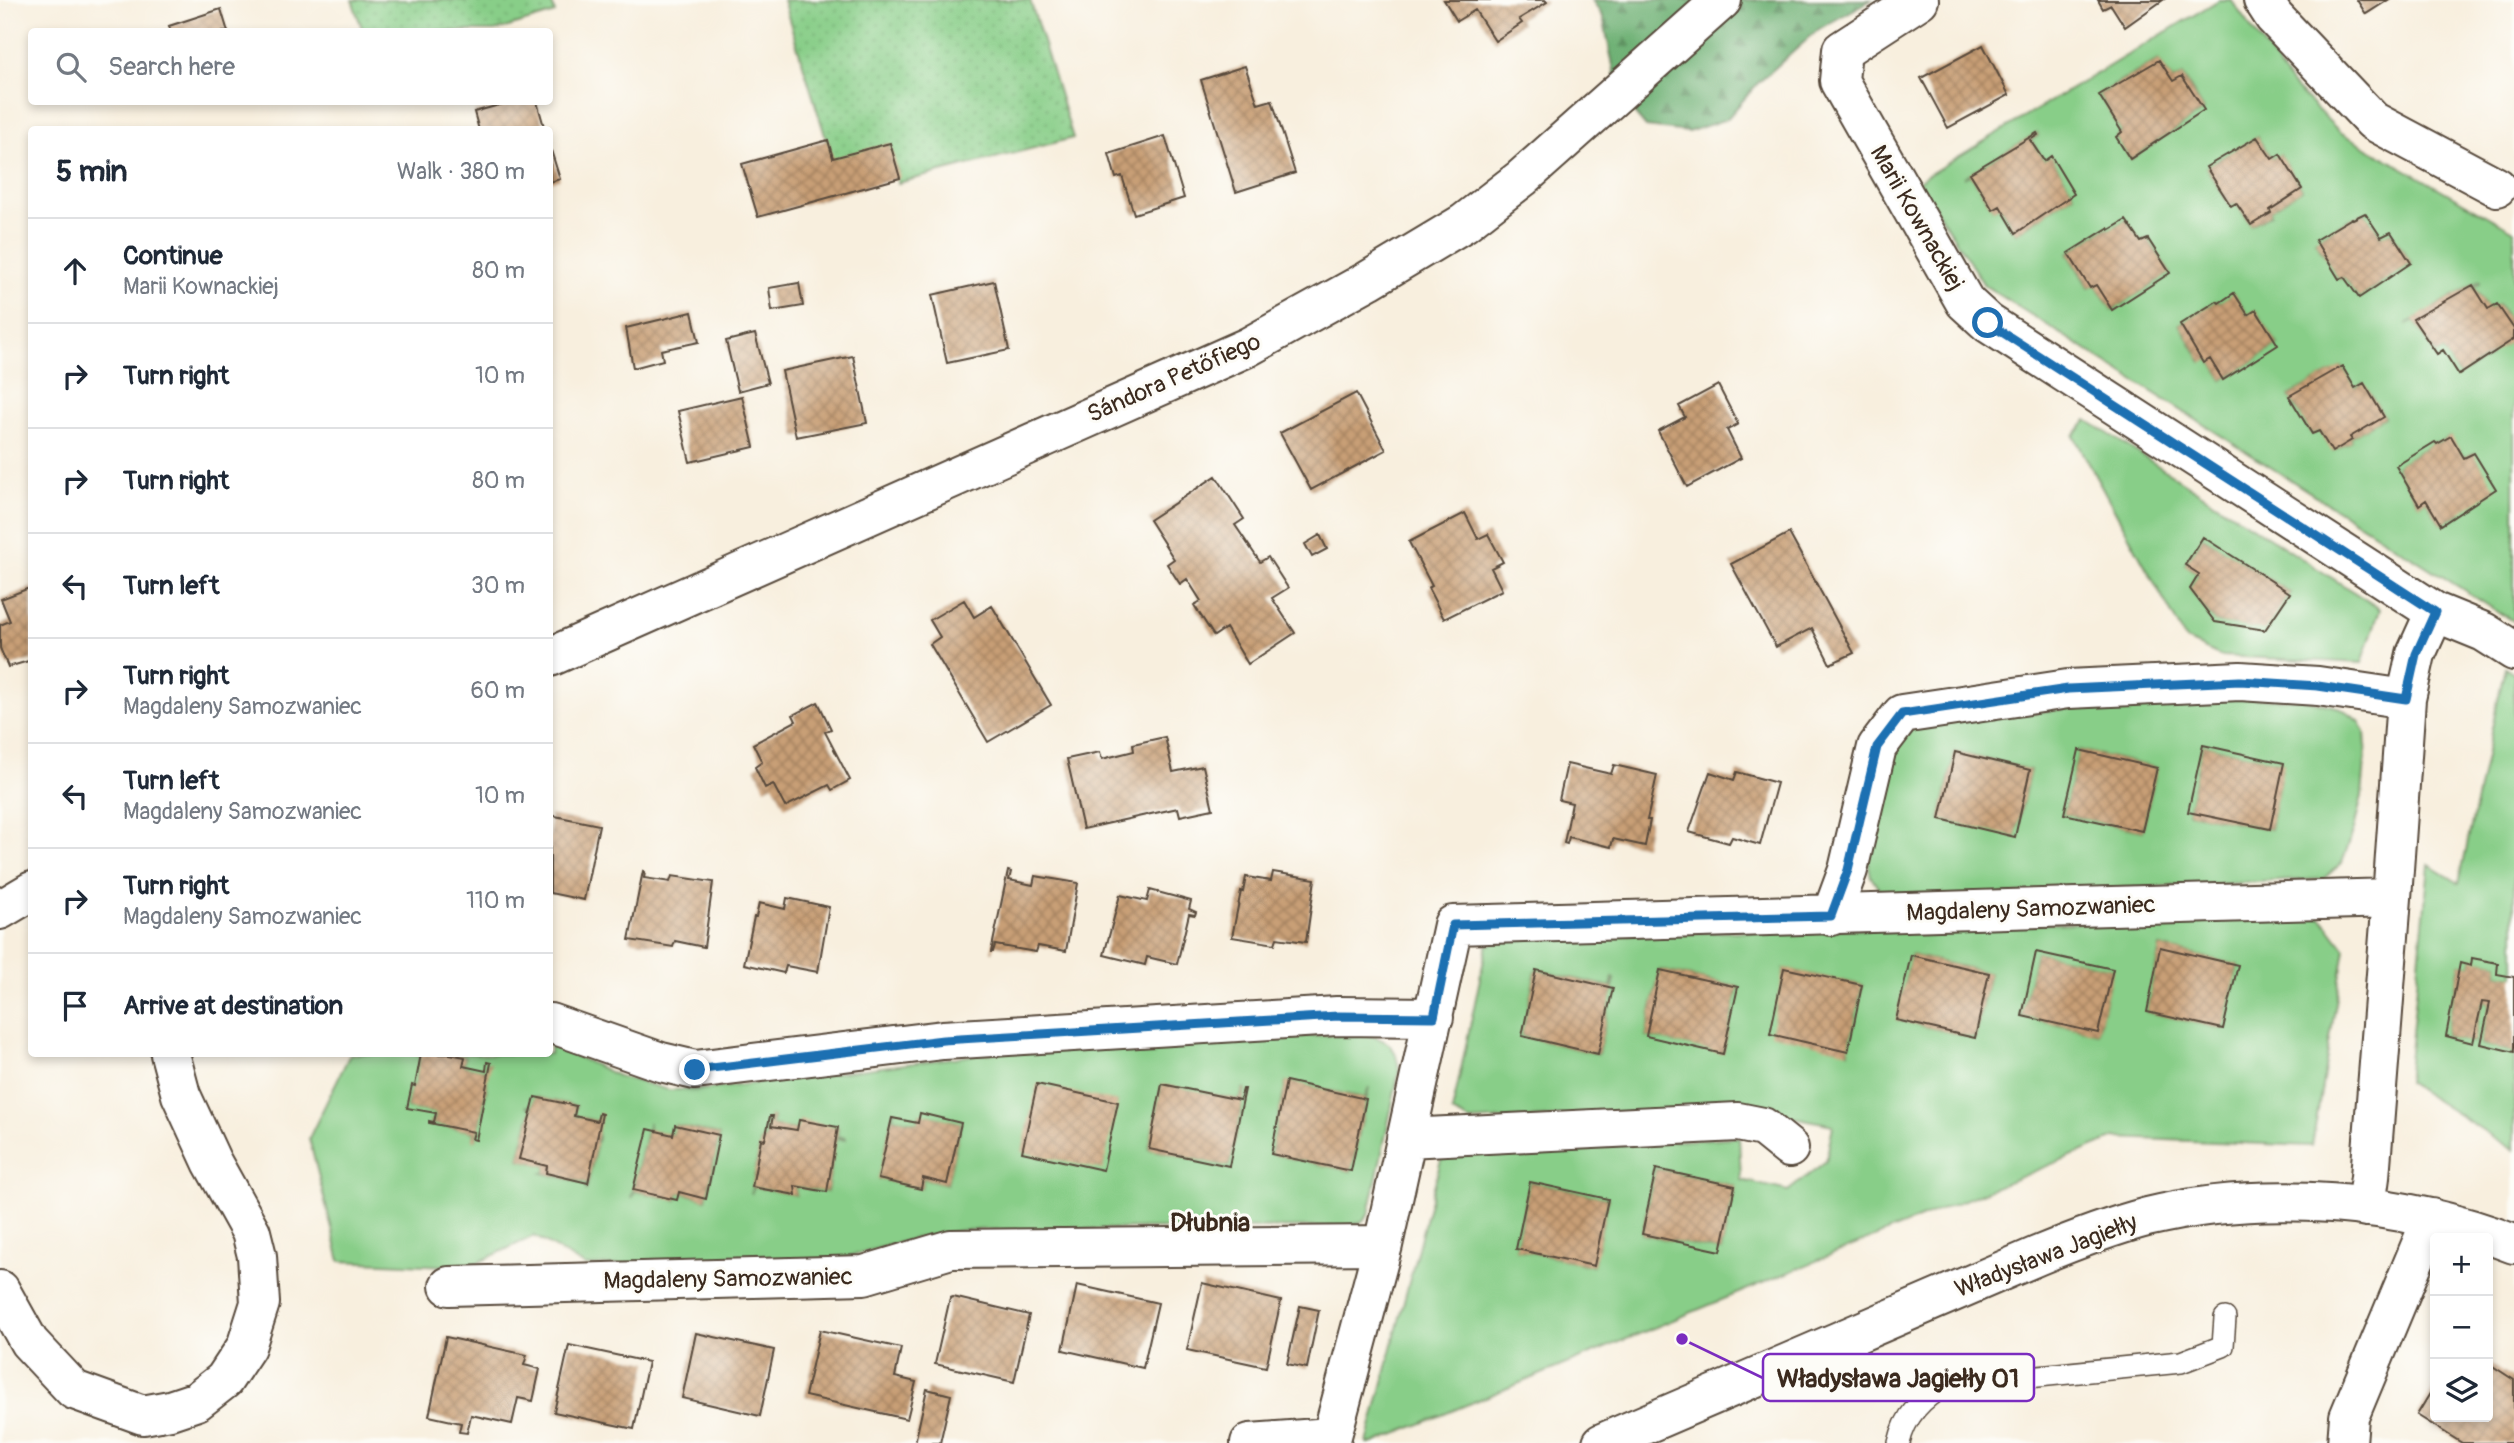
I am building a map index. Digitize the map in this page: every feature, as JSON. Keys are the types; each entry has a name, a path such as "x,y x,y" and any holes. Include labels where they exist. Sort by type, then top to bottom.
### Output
{"street":[{"name":"Sándora Petőfiego","path":"553,653 1248,347 1345,293 1464,223 1522,178 1722,0"},
{"name":"Marii Kownackiej","path":"1919,0 1842,50 1839,81 1965,302 1988,323 2435,612"},
{"path":"2263,0 2274,17 2373,121 2497,187"},
{"path":"2366,1207 2406,699 2416,654 2435,612 2484,632 2514,651"},
{"path":"1831,916 1848,870 1877,747 1902,714 2068,689 2240,681 2318,686 2406,699"},
{"path":"0,910 28,893"},
{"name":"Magdaleny Samozwaniec","path":"1250,1443 1331,1440 1382,1245 1453,925 2392,898"},
{"path":"553,1024 661,1062 695,1070 943,1040 1338,1016 1434,1017"},
{"path":"0,1290 29,1342 74,1390 143,1415 197,1401 224,1380 246,1347 261,1303 257,1256 251,1232 212,1162 181,1095 171,1057"},
{"path":"1406,1138 1738,1122 1763,1127 1788,1148"},
{"name":"Władysława Jagiełły","path":"1602,1443 2037,1256 2093,1234 2148,1217 2210,1206 2263,1202 2366,1207 2432,1218 2484,1232 2514,1244"},
{"path":"2347,1443 2349,1417 2432,1218"},
{"name":"Magdaleny Samozwaniec","path":"449,1286 864,1275 951,1249 1382,1245"}],"lane":[{"path":"1899,1443 1909,1418 1919,1404 1931,1393 1947,1385 2181,1362 2223,1346 2225,1318"}],"green space":[{"path":"352,0 551,0 555,13 505,28 362,28"},
{"path":"783,0 1030,0 1073,138 898,183 885,146 833,161"},
{"path":"1592,0 1871,0 1819,29 1757,84 1727,119 1688,132 1646,127 1619,95 1603,17"},
{"path":"2219,0 2231,0 2292,85 2340,132 2514,231 2514,329 2498,304 2488,309 2474,287 2479,281 2406,324 2414,320 2436,354 2443,350 2459,375 2514,339 2514,622 1984,285 1918,181","holes":["2158,60 2173,81 2183,76 2204,110 2131,159 2116,137 2122,132 2099,94","2037,133 2038,136 2031,140 2044,161 2051,157 2074,194 2016,233 2000,206 1993,209 1971,175 1964,177","2257,137 2272,159 2280,155 2302,189 2270,210 2271,214 2251,225 2236,203 2230,206 2206,167","2365,213 2381,237 2391,232 2411,263 2359,298 2344,277 2339,279 2315,240 2351,218","2126,220 2141,242 2148,239 2170,273 2112,310 2096,285 2089,288 2068,253 2107,228 2109,230","2234,294 2248,315 2256,311 2278,345 2223,380 2210,359 2202,362 2180,324 2217,301 2219,303","2342,367 2355,388 2363,383 2384,417 2350,437 2352,440 2333,451 2319,431 2312,434 2289,396","2450,437 2464,458 2474,453 2460,514 2441,524 2426,500 2419,504 2396,466 2435,442 2437,444"]},
{"path":"2087,420 2380,609 2362,663 2221,656 2186,640 2074,436","holes":["2203,537 2290,593 2265,629 2215,622 2190,589 2199,574 2185,564"]},
{"path":"2505,667 2514,673 2514,977 2497,974 2498,963 2472,959 2471,966 2460,964 2446,1036 2473,1043 2482,1002 2490,1003 2481,1044 2514,1052 2514,1150 2407,1082 2429,865 2459,883"},
{"path":"2166,698 2303,699 2341,708 2360,722 2365,732 2366,750 2362,796 2342,863 2323,879 1903,899 1881,893 1871,877 1868,861 1896,746 1904,733 1923,724","holes":["2203,745 2283,763 2270,829 2188,812","2079,750 2157,768 2142,831 2064,814","1955,752 2030,770 2015,836 1940,819"]},
{"path":"2321,917 2345,949 2312,1146 2115,1138 1374,1443 1367,1443 1442,1156 1739,1137 1741,1180 1788,1191 1826,1161 1833,1125 1745,1107 1470,1121 1452,1112 1487,945 1519,937","holes":["2160,947 2238,965 2223,1029 2147,1012","2036,952 2112,969 2098,1033 2022,1016","1911,955 1989,973 1975,1038 1897,1020","1784,969 1862,985 1848,1051","1536,970 1611,987 1613,978 1615,979 1598,1054 1522,1036","1660,970 1738,987 1723,1053 1646,1036","1656,1169 1735,1186 1721,1251 1642,1234","1530,1182 1608,1199 1593,1266 1516,1249"]},
{"path":"1364,1034 1390,1045 1396,1056 1399,1072 1369,1214 1361,1222 1345,1227 964,1230 920,1237 839,1259 585,1266 534,1236 469,1267 340,1261 309,1138 349,1057 421,1057 407,1108 436,1113 434,1122 430,1123 474,1132 473,1139 476,1139 487,1087 487,1063 486,1071 463,1066 465,1057 553,1057 553,1045 618,1076 669,1090 710,1089 1063,1044","holes":["1286,1082 1365,1098 1369,1087 1351,1171 1271,1154","1162,1085 1240,1100 1245,1089 1229,1166 1149,1149","535,1097 576,1106 574,1116 597,1121 598,1138 586,1191 586,1183 543,1173 546,1172 547,1166 519,1159 532,1108 526,1106 533,1106","894,1110 893,1118 918,1123 920,1114 961,1123 947,1184 923,1178 921,1188 879,1179","770,1116 773,1117 771,1126 797,1130 838,1127 837,1136 846,1138 836,1138 827,1192 795,1186 796,1195 754,1187 751,1194 761,1140 765,1140","649,1122 649,1130 673,1135 675,1125 719,1135 706,1199 679,1192 677,1200 635,1191 631,1198"]}],"building":[{"path":"1444,0 1547,2 1519,19 1522,23 1495,41 1475,10 1457,21"},
{"path":"2098,0 2163,0 2125,27 2111,5 2103,9"},
{"path":"2357,0 2388,0 2366,14"},
{"path":"221,9 227,28 170,28 169,26"},
{"path":"1983,45 2009,95 1948,128 1921,78"},
{"path":"2159,60 2173,81 2182,76 2204,110 2130,159 2116,137 2122,132 2099,95"},
{"path":"1245,66 1258,104 1272,100 1295,173 1236,192 1201,80"},
{"path":"499,105 538,105 544,126 478,126 474,112"},
{"path":"2037,133 2038,135 2030,140 2044,161 2051,156 2074,194 2016,233 2000,206 1993,210 1970,173"},
{"path":"1165,136 1184,198 1134,214 1122,176 1116,178 1109,154"},
{"path":"2257,137 2272,159 2280,154 2302,189 2251,225 2236,203 2231,206 2206,167"},
{"path":"828,140 833,158 890,143 900,178 758,217 742,164"},
{"path":"553,157 560,179 553,181"},
{"path":"2365,213 2381,237 2391,232 2411,263 2359,298 2344,277 2339,279 2315,240"},
{"path":"2126,220 2141,242 2148,239 2170,273 2112,310 2096,285 2090,288 2068,253"},
{"path":"994,281 1009,350 947,363 932,295"},
{"path":"799,283 803,306 772,311 769,288"},
{"path":"2473,285 2488,309 2497,304 2514,329 2514,339 2459,375 2443,350 2437,354 2413,319"},
{"path":"2234,293 2248,315 2256,310 2278,345 2223,380 2210,359 2203,363 2180,324"},
{"path":"692,312 699,342 661,350 663,360 633,368 626,328"},
{"path":"755,334 768,383 738,391 726,341"},
{"path":"853,356 867,423 796,437 782,371"},
{"path":"2342,366 2355,388 2364,383 2384,417 2350,437 2352,440 2332,452 2319,431 2312,434 2289,396"},
{"path":"1718,385 1738,424 1727,430 1741,458 1687,487 1658,431 1685,417 1679,406"},
{"path":"1356,393 1386,450 1311,490 1280,433"},
{"path":"742,396 754,447 690,462 678,411"},
{"path":"2451,436 2464,458 2474,453 2496,489 2441,525 2426,500 2419,505 2396,466 2435,442 2437,444"},
{"path":"1216,476 1244,519 1235,525 1260,562 1268,557 1288,588 1272,598 1295,633 1248,664 1226,628 1214,636 1194,605 1201,601 1187,579 1180,584 1167,564 1174,559 1149,520"},
{"path":"1465,513 1478,539 1488,534 1503,562 1491,568 1502,590 1444,619 1428,588 1432,586 1409,542"},
{"path":"1789,533 1854,653 1830,664 1812,628 1776,647 1731,564"},
{"path":"1320,535 1327,549 1312,557 1305,544"},
{"path":"2203,537 2290,593 2265,630 2215,622 2190,589 2199,574 2185,565"},
{"path":"28,589 28,661 8,667 0,648 0,625 10,621 1,599"},
{"path":"964,600 974,617 992,606 1051,705 988,742 930,644 940,637 930,620"},
{"path":"818,702 831,729 825,732 850,780 832,790 829,785 785,807 773,784 765,788 755,767 762,762 753,744 796,721 793,715"},
{"path":"1165,737 1173,772 1203,766 1213,809 1180,816 1178,808 1083,829 1067,759 1100,752 1102,759 1134,751 1133,744"},
{"path":"2203,745 2284,763 2270,829 2188,812"},
{"path":"2079,750 2157,768 2142,831 2064,814"},
{"path":"1955,752 2030,770 2015,837 1940,819"},
{"path":"1567,764 1611,774 1614,765 1657,775 1647,820 1650,820 1645,846 1613,839 1611,847 1569,837 1567,844 1564,843 1572,803 1559,800"},
{"path":"1710,772 1734,780 1737,772 1777,783 1760,845 1732,837 1729,843 1689,832"},
{"path":"553,816 599,825 584,900 553,894"},
{"path":"643,871 644,878 670,882 672,876 713,882 704,947 675,941 673,947 629,940"},
{"path":"1008,871 1011,872 1009,880 1033,885 1035,876 1078,883 1066,951 1038,946 1036,952 995,945 991,952"},
{"path":"1273,872 1315,879 1306,942 1277,938 1275,944 1232,937 1246,877 1271,881"},
{"path":"1150,890 1191,901 1189,909 1196,912 1195,915 1189,914 1177,964 1147,957 1145,965 1104,955 1120,895 1147,901"},
{"path":"787,898 829,907 818,972 786,966 784,973 744,964 759,903 785,909"},
{"path":"2160,947 2238,965 2223,1029 2147,1012"},
{"path":"2036,952 2113,969 2098,1033 2022,1016"},
{"path":"1911,955 1989,973 1975,1038 1896,1020"},
{"path":"2472,958 2498,963 2497,974 2514,977 2514,1052 2481,1044 2490,1003 2482,1002 2473,1043 2446,1036 2460,963 2471,966"},
{"path":"1784,968 1862,985 1848,1052 1770,1034"},
{"path":"1536,970 1613,988 1598,1054 1522,1036"},
{"path":"1660,970 1738,987 1723,1054 1646,1036"},
{"path":"420,1057 465,1057 463,1066 486,1071 487,1062 491,1063 476,1140 472,1139 474,1132 429,1123 434,1122 436,1113 407,1108 412,1085 415,1086"},
{"path":"1286,1081 1366,1099 1351,1171 1271,1154"},
{"path":"1037,1084 1118,1102 1103,1170 1022,1152"},
{"path":"1162,1084 1240,1100 1245,1089 1229,1166 1149,1149"},
{"path":"535,1097 576,1106 574,1116 597,1121 599,1113 602,1114 588,1183 546,1173 547,1166 519,1159"},
{"path":"920,1113 961,1123 947,1184 923,1178 921,1189 878,1179 892,1118 918,1123"},
{"path":"770,1116 773,1116 771,1126 797,1130 799,1120 838,1127 827,1192 795,1186 796,1195 752,1187 761,1139 765,1140"},
{"path":"675,1125 719,1135 706,1199 679,1192 677,1200 633,1190 648,1129 673,1135"},
{"path":"1656,1169 1735,1186 1721,1251 1642,1234"},
{"path":"1530,1182 1608,1199 1594,1266 1516,1249"},
{"path":"1202,1283 1281,1301 1266,1367 1187,1350"},
{"path":"1077,1285 1158,1303 1143,1368 1063,1350"},
{"path":"950,1298 1029,1315 1014,1382 935,1364"},
{"path":"1300,1306 1319,1310 1307,1368 1287,1364"},
{"path":"820,1330 901,1348 895,1377 916,1382 907,1419 805,1396"},
{"path":"696,1333 774,1350 760,1416 682,1398"},
{"path":"446,1337 527,1355 524,1365 540,1369 533,1401 518,1398 512,1424 471,1415 467,1433 459,1432 461,1423 429,1416"},
{"path":"569,1345 648,1362 634,1429 554,1412"},
{"path":"2493,1366 2514,1380 2514,1443 2462,1443 2417,1415 2430,1393 2430,1422 2493,1422"},
{"path":"927,1389 951,1395 940,1443 915,1443"}],"place":[{"name":"Władysława Jagiełły 01","path":"1682,1339"}],"district":[{"name":"Dłubnia","path":"1210,1223"}],"route":[{"path":"695,1070 943,1040 1338,1016 1434,1017 1453,925 1831,916 1848,870 1877,747 1902,714 2068,689 2240,681 2318,686 2406,699 2416,654 2435,612 1988,323"}]}
